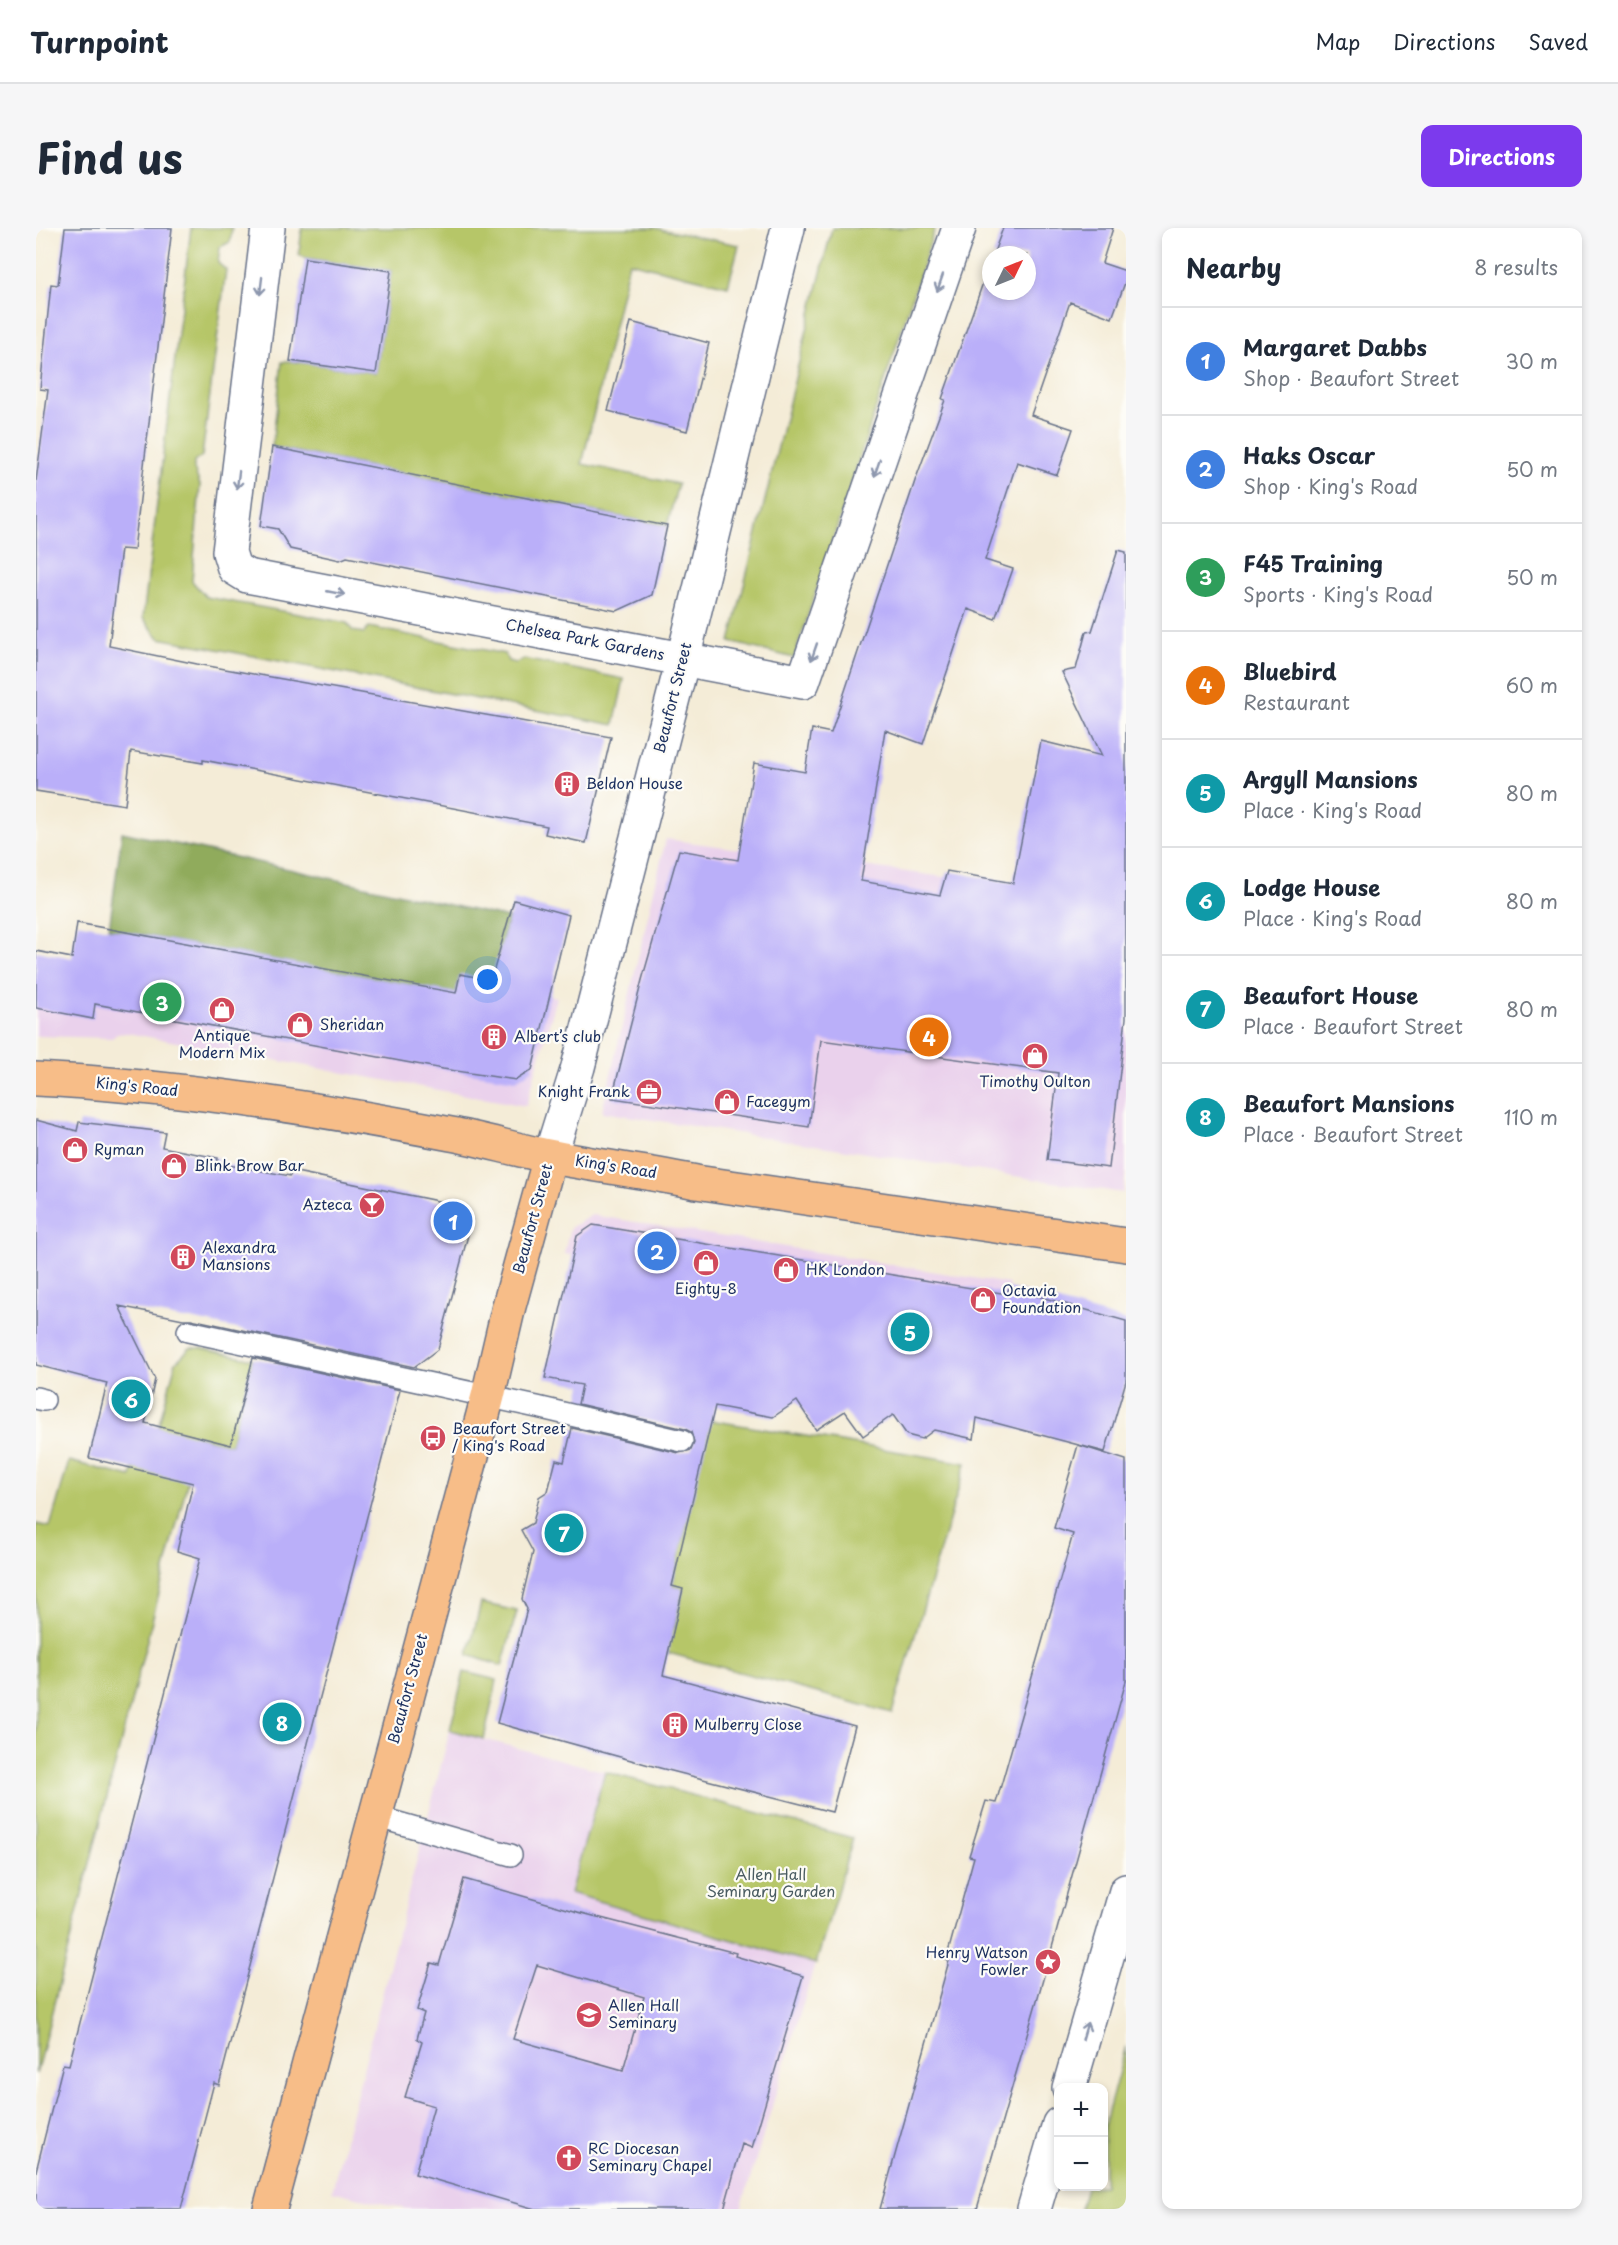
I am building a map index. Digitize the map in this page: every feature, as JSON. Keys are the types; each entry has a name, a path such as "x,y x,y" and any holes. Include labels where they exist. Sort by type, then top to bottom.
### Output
{"main road":[{"name":"King's Road","path":"36,1079 99,1082 253,1099 453,1134 550,1157 921,1216 1126,1245"},
{"name":"Beaufort Street","path":"270,2209 550,1157"}],"street":[{"name":"Chelsea Park Gardens","path":"268,228 229,552 234,568 247,576 803,682 959,228"},
{"name":"Beaufort Street","path":"550,1157 578,1067 684,659 788,228"},
{"path":"1070,2083 1126,1891"},
{"path":"1034,2209 1055,2137"}],"lane":[{"path":"188,1331 488,1396 682,1442"},
{"path":"374,1816 511,1855"}],"shaded area":[{"path":"666,839 1126,902 1126,1171 1123,1193 602,1112"},
{"path":"109,929 453,993 456,978 557,997 526,1106 127,1033 117,1034 112,1038 36,1036 36,1008 93,1019"},
{"path":"592,1215 1009,1284 1000,1330 564,1254 570,1228"},
{"name":"Allen Hall Seminary","path":"450,1730 853,1838 741,2209 406,2209 332,2191"}],"green space":[{"path":"191,228 232,228 230,242 220,247 218,263 226,270 202,456 194,462 200,485 192,581 206,597 347,623 353,631 364,633 369,627 505,654 508,661 516,663 524,659 624,679 614,725 159,638 143,618"},
{"path":"302,228 654,228 739,245 728,286 629,262 582,464 678,484 667,526 272,447 282,362 290,361 376,373 391,271 305,258 299,254"},
{"path":"832,228 935,228 794,658 730,642"},
{"path":"122,832 509,918 503,938 509,941 499,982 460,975 456,994 109,929"},
{"path":"190,1348 201,1348 253,1359 231,1445 199,1437 36,2074 36,1524 50,1527 69,1461 131,1477 142,1434 155,1438 176,1362"},
{"path":"710,1420 966,1463 892,1713 564,1625 567,1602 674,1628 683,1589 672,1586"},
{"path":"481,1603 517,1611 502,1666 468,1655"},
{"path":"464,1672 497,1680 484,1739 450,1730"},
{"name":"Allen Hall Seminary Garden","path":"605,1772 853,1838 816,1964 570,1893"},
{"path":"1126,2046 1126,2209 1080,2209 1085,2191 1108,2191 1108,2111"}],"building":[{"path":"65,228 172,228 134,550 121,549 109,646 197,664 611,737 586,843 545,834 547,826 203,760 203,763 131,751 125,805 36,791 36,481 48,390 40,389 51,284 58,285"},
{"path":"1003,228 1113,228 1102,263 1126,271 1126,280 1112,318 1070,302 1031,415 1073,429 1057,475 1017,462 985,560 1013,569 995,619 968,609 923,744 885,730 861,881 940,895 947,871 1013,883 1041,741 1102,756 1062,672 1076,669 1086,632 1092,631 1118,550 1126,552 1126,1018 1109,1168 1047,1160 1058,1073 821,1040 809,1127 612,1098 642,980 679,850 738,860 754,763 805,772 812,729 831,733 982,286 982,300 1036,300 1036,246 996,246"},
{"path":"305,258 391,271 376,373 290,361"},
{"path":"631,322 709,343 687,431 608,411"},
{"path":"272,447 667,526 652,595 617,611 347,557 340,560 290,549 278,529 261,526"},
{"path":"514,900 569,915 532,1070 516,1080 443,1069 95,1004 93,1019 36,1008 36,951 72,958 77,923 456,993 460,974 491,980"},
{"path":"36,1120 77,1131 79,1122 165,1132 162,1147 218,1158 217,1163 290,1176 291,1171 462,1206 472,1220 438,1349 414,1367 191,1319 119,1306 155,1379 145,1423 231,1445 253,1358 400,1390 219,2085 214,2083 181,2209 36,2209 36,2171 63,2064 69,2065 200,1558 177,1551 193,1483 89,1458 107,1383 36,1365"},
{"path":"593,1225 1007,1294 1009,1288 1126,1321 1126,1381 1105,1452 977,1418 974,1439 934,1430 922,1439 907,1435 893,1415 863,1436 845,1411 816,1430 797,1401 773,1417 715,1406 672,1586 683,1589 663,1675 855,1726 832,1812 497,1723 527,1609 522,1599 533,1552 521,1530 533,1523 539,1497 548,1491 556,1460 564,1462 572,1428 679,1453 691,1450 694,1443 691,1432 685,1429 578,1404 582,1385 545,1378 577,1236"},
{"path":"1078,1445 1126,1460 1126,1681 977,2209 880,2209 949,1961 946,1960 974,1857 969,1856 986,1801 996,1803 1073,1534 1054,1528"},
{"path":"464,1879 578,1912 736,1953 735,1956 803,1976 752,2148 742,2144 724,2209 535,2209 415,2174 434,2106 405,2097 422,2042 417,2039 424,2013 417,2010 431,1963 439,1965","holes":["537,1965 644,1997 623,2070 513,2039"]}],"place":[{"name":"Beldon House","path":"567,784"},
{"name":"F45 Training","path":"162,1002"},
{"name":"Antique Modern Mix","path":"222,1010"},
{"name":"Sheridan","path":"300,1025"},
{"name":"Albert’s club","path":"494,1037"},
{"name":"Bluebird","path":"929,1037"},
{"name":"Timothy Oulton","path":"1035,1056"},
{"name":"Knight Frank","path":"649,1092"},
{"name":"Facegym","path":"727,1102"},
{"name":"Ryman","path":"75,1150"},
{"name":"Blink Brow Bar","path":"174,1166"},
{"name":"Azteca","path":"372,1205"},
{"name":"Margaret Dabbs","path":"453,1221"},
{"name":"Haks Oscar","path":"657,1251"},
{"name":"Alexandra Mansions","path":"183,1257"},
{"name":"Eighty-8","path":"706,1263"},
{"name":"HK London","path":"786,1270"},
{"name":"Octavia Foundation","path":"983,1300"},
{"name":"Argyll Mansions","path":"910,1332"},
{"name":"Lodge House","path":"131,1399"},
{"name":"Beaufort Street / King's Road","path":"433,1438"},
{"name":"Beaufort House","path":"564,1533"},
{"name":"Beaufort Mansions","path":"282,1722"},
{"name":"Mulberry Close","path":"675,1725"},
{"name":"Henry Watson Fowler","path":"1048,1962"},
{"name":"Allen Hall Seminary","path":"589,2015"},
{"name":"RC Diocesan Seminary Chapel","path":"569,2158"}]}
